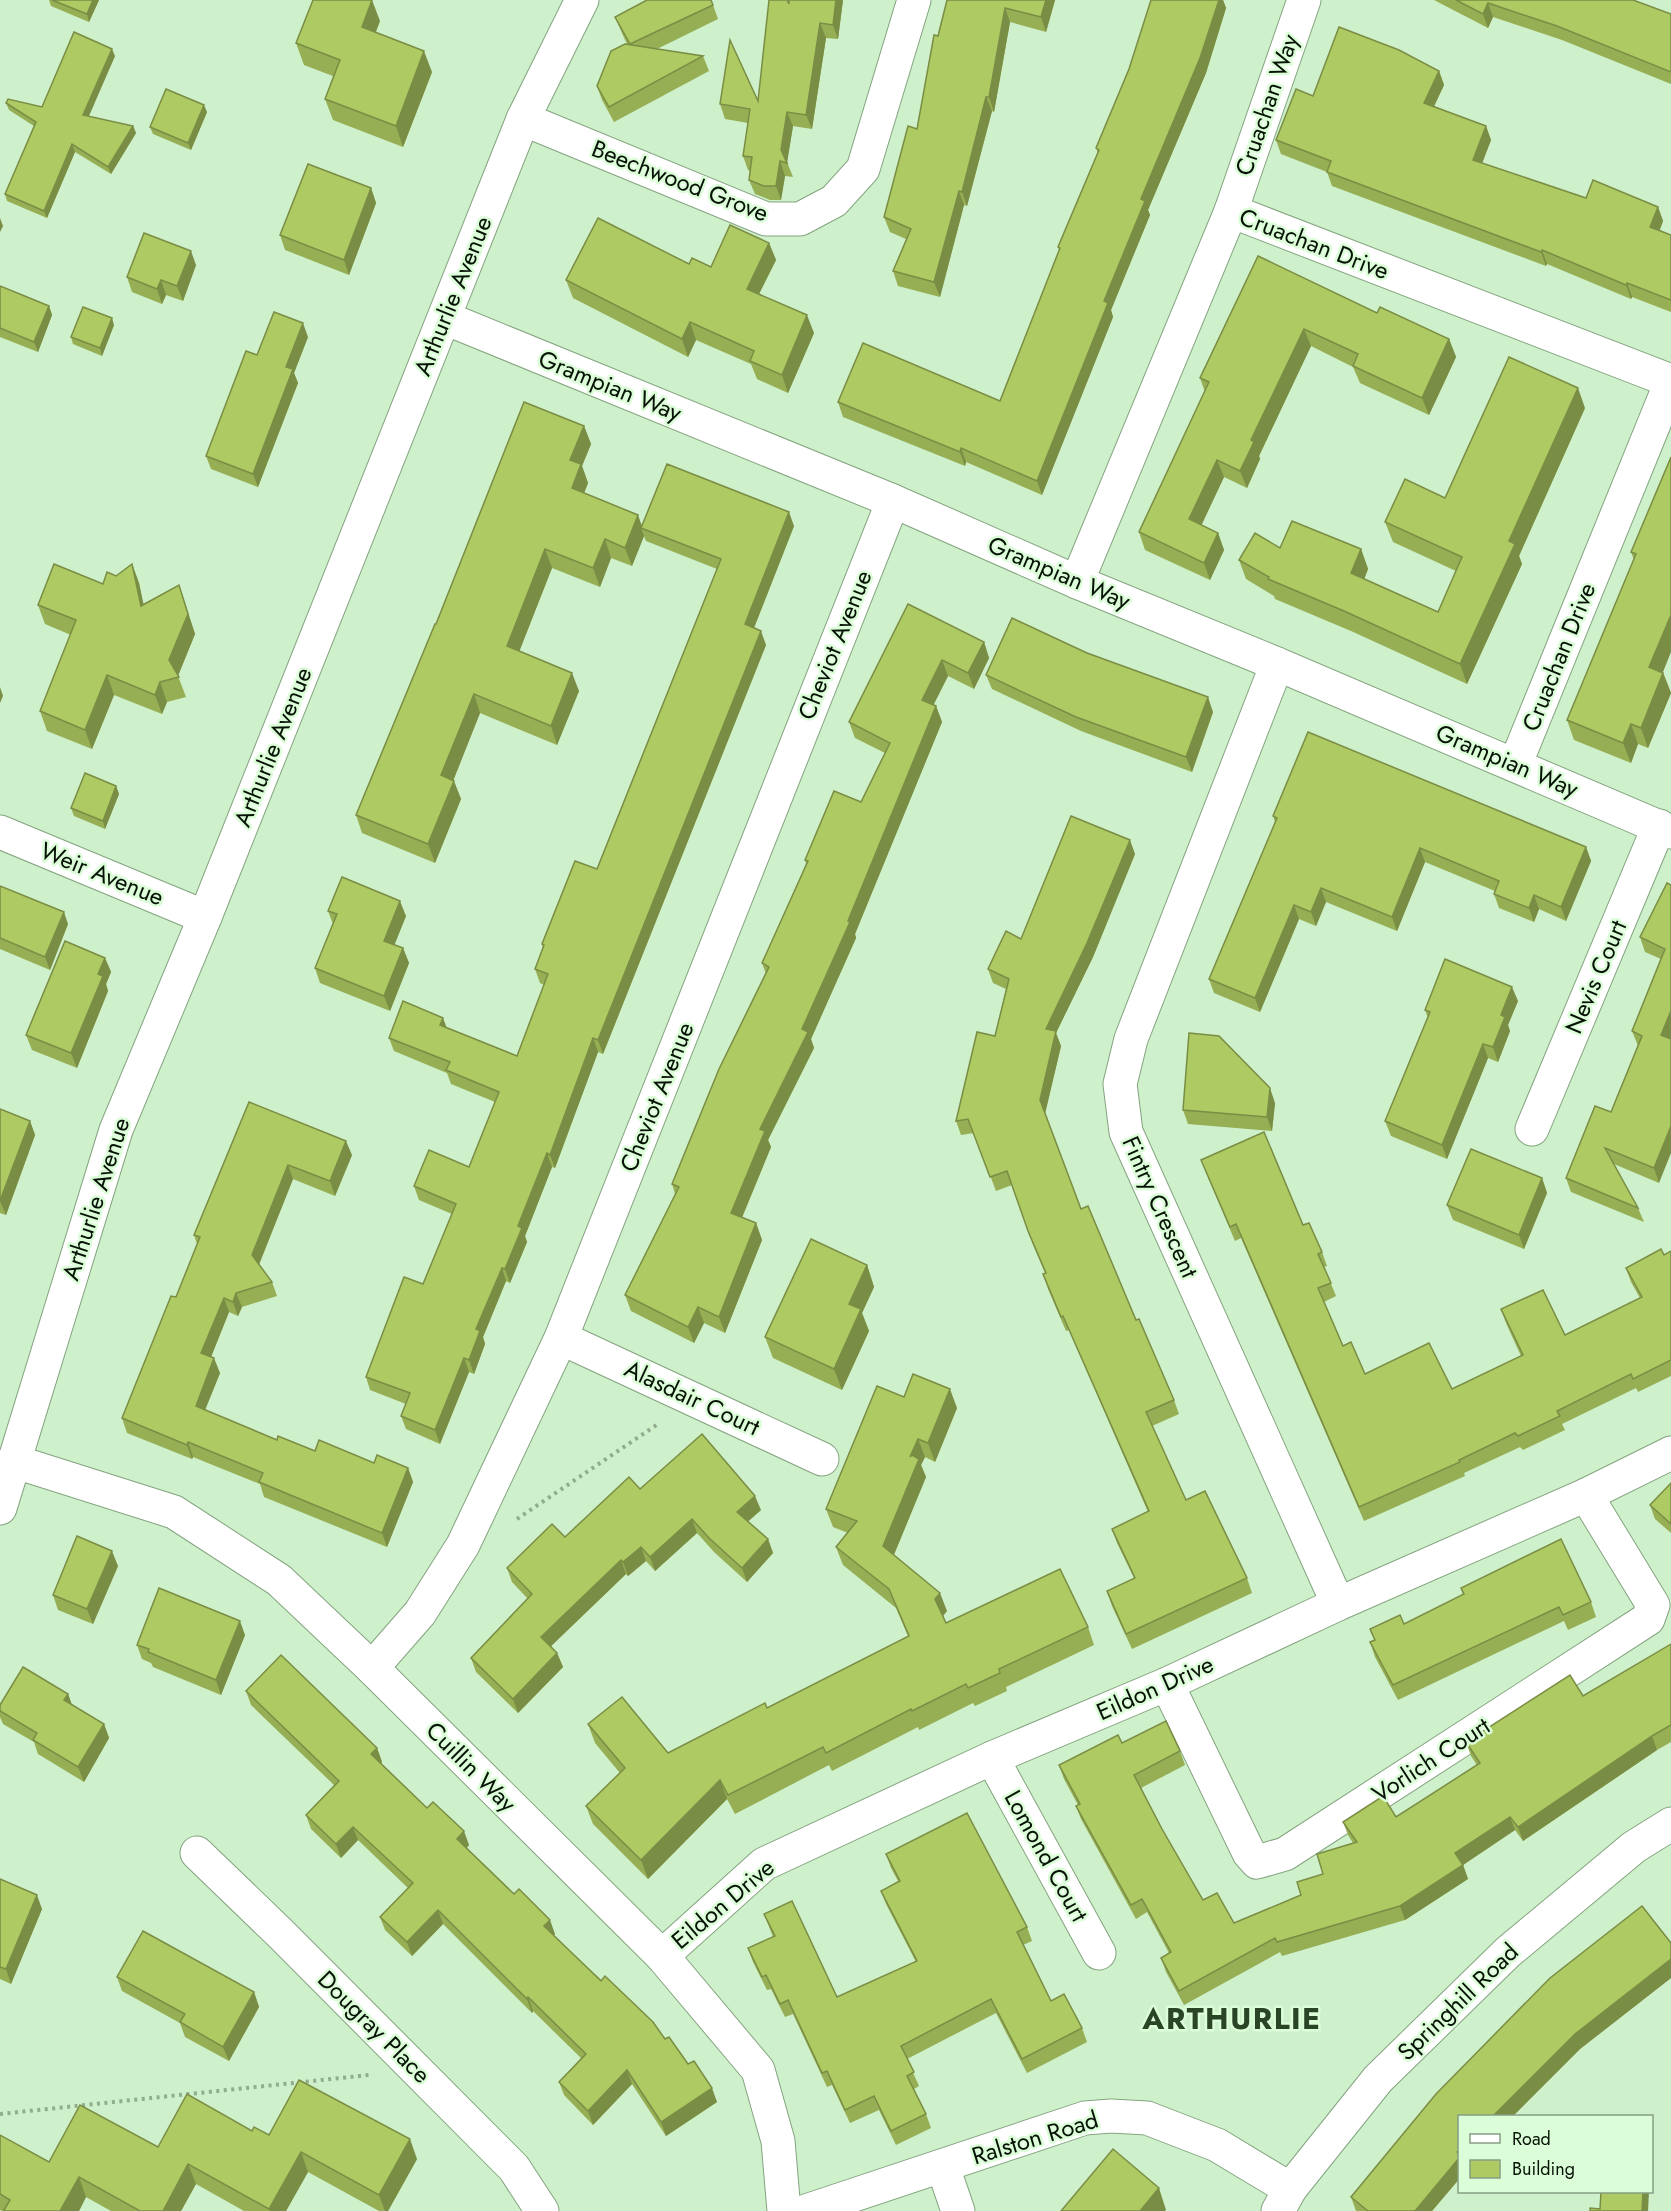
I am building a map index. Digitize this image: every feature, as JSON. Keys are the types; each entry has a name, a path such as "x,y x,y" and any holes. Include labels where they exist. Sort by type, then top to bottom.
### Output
{"street":[{"name":"Arthurlie Avenue","path":"0,1508 116,1130 205,916 523,119 582,0"},
{"name":"Beechwood Grove","path":"523,119 766,219 800,219 834,201 863,169 914,0"},
{"name":"Cruachan Way","path":"1231,211 1304,0"},
{"name":"Cruachan Drive","path":"1077,582 1231,211 1671,381 1515,765"},
{"name":"Grampian Way","path":"445,318 893,501 1077,582 1277,664 1665,829"},
{"name":"Cheviot Avenue","path":"372,1668 420,1613 463,1545 561,1338 893,501"},
{"name":"Fintry Crescent","path":"1277,664 1131,1039 1120,1084 1126,1132 1338,1604"},
{"name":"Nevis Court","path":"1533,1129 1665,829"},
{"name":"Weir Avenue","path":"0,832 205,916"},
{"name":"Alasdair Court","path":"561,1338 822,1459"},
{"name":"Eildon Drive","path":"662,1956 764,1864 992,1758 1167,1684 1338,1604 1586,1495 1671,1453"},
{"name":"Cuillin Way","path":"14,1461 174,1512 279,1580 372,1668 662,1956 758,2070 778,2141 784,2211"},
{"name":"Vorlich Court","path":"1167,1684 1249,1853 1257,1862 1286,1854 1648,1619 1653,1605 1586,1495"},
{"name":"Lomond Court","path":"992,1758 1099,1953"},
{"name":"Springhill Road","path":"1284,2200 1378,2079 1508,1952 1635,1847 1671,1824"},
{"name":"Dougray Place","path":"196,1853 282,1935 514,2168 542,2211"},
{"name":"Ralston Road","path":"806,2211 1085,2118 1111,2116 1147,2118 1216,2145 1284,2200"},
{"path":"943,2167 958,2211"}],"path":[{"path":"472,1526 495,1534 672,1414 681,1393"},
{"path":"0,2114 417,2070"}],"building":[{"path":"52,0 93,0 87,14"},
{"path":"313,0 372,0 362,27 424,51 396,126 325,99 340,60 296,43"},
{"path":"647,0 711,0 713,5 630,44 615,17"},
{"path":"769,0 787,0 789,4 789,0 836,0 833,25 820,23 806,115 787,112 781,150 787,163 780,161 776,186 764,186 749,180 752,157 743,156 750,109 720,104 730,40 758,101"},
{"path":"947,0 1046,0 1041,17 1005,8 989,97 986,97 962,192 959,191 934,282 893,271 911,229 884,217 908,126 917,129 934,35 938,36"},
{"path":"1151,0 1219,0 1200,58 1141,199 1145,201 1104,301 1108,303 1037,481 961,448 960,452 838,402 863,343 1000,401 1060,248 1058,247 1099,150 1096,148 1129,69"},
{"path":"1456,0 1633,0 1671,14 1671,72 1557,26 1488,3 1483,14"},
{"path":"1339,27 1399,50 1439,71 1424,103 1486,126 1473,160 1586,198 1593,180 1658,207 1650,227 1671,235 1671,300 1627,283 1626,285 1542,250 1541,252 1327,172 1331,161 1276,140 1296,89 1313,96"},
{"path":"74,32 112,49 83,115 133,126 108,167 72,144 44,211 5,194 36,122 6,103 8,99 42,107"},
{"path":"625,44 703,56 609,107 597,86 611,51"},
{"path":"166,89 204,105 188,143 150,127"},
{"path":"308,164 371,188 344,260 280,235"},
{"path":"598,218 689,264 692,258 711,267 730,225 769,243 747,289 807,315 782,375 750,361 754,351 690,322 682,339 566,280"},
{"path":"144,233 191,251 177,286 161,280 157,289 127,277"},
{"path":"1258,256 1377,313 1380,307 1449,339 1422,398 1353,366 1358,354 1304,329 1251,440 1254,442 1240,471 1217,460 1189,519 1218,533 1204,563 1139,532 1209,382 1200,378"},
{"path":"0,286 49,306 34,342 0,328"},
{"path":"83,307 112,318 100,348 71,337"},
{"path":"274,312 303,323 286,367 293,369 253,474 206,456 246,351 257,355"},
{"path":"1509,357 1578,388 1509,541 1515,544 1460,664 1268,579 1269,577 1239,560 1255,533 1280,548 1292,521 1361,549 1351,573 1438,612 1462,557 1385,522 1405,479 1445,498"},
{"path":"524,402 584,426 570,460 581,464 572,488 638,515 625,548 605,539 593,568 545,549 507,646 572,673 551,726 474,694 441,775 454,781 428,844 356,815 436,624"},
{"path":"1671,457 1671,615 1649,667 1663,673 1641,728 1631,724 1623,743 1567,720 1636,554 1631,552"},
{"path":"667,464 789,512 745,624 761,631 598,1040 593,1038 550,1155 547,1153 518,1226 522,1228 476,1329 480,1331 469,1360 464,1358 435,1430 401,1416 410,1393 366,1377 404,1277 423,1284 456,1204 414,1186 429,1150 469,1167 499,1092 446,1070 450,1062 389,1038 403,1001 443,1018 440,1025 517,1056 548,974 535,969 544,945 542,944 575,861 597,869 721,559 641,528"},
{"path":"54,564 103,584 107,572 116,576 132,564 141,606 179,585 188,614 169,660 179,677 160,682 155,695 107,675 85,730 40,711 76,620 38,605"},
{"path":"908,604 984,642 968,673 942,660 922,700 936,706 848,921 850,922 802,1029 808,1032 760,1129 765,1131 731,1213 756,1223 719,1317 698,1307 688,1327 625,1295 679,1187 672,1184 719,1069 769,967 762,963 808,861 805,860 834,791 861,802 890,743 849,722"},
{"path":"1012,618 1087,653 1208,697 1186,757 1076,717 986,675"},
{"path":"1308,732 1586,847 1561,907 1534,895 1529,908 1494,894 1499,881 1420,848 1392,917 1321,888 1311,912 1294,905 1255,998 1209,979 1277,818 1273,816"},
{"path":"85,773 116,786 103,821 71,808"},
{"path":"1071,816 1130,840 1087,943 1046,1029 1056,1031 1040,1100 1081,1209 1088,1206 1136,1320 1139,1319 1174,1400 1146,1412 1186,1500 1205,1491 1247,1578 1126,1634 1107,1591 1135,1578 1112,1529 1149,1511 1043,1274 1046,1273 1028,1231 1007,1171 990,1177 968,1119 956,1121 977,1032 995,1036 1009,979 988,969 1006,931 1021,939"},
{"path":"342,877 400,901 384,941 403,948 384,996 315,968 337,914 328,911"},
{"path":"1667,883 1671,885 1671,1011 1661,1035 1671,1039 1671,1126 1654,1168 1605,1148 1638,1208 1566,1178 1595,1106 1611,1112 1642,1036 1632,1031 1665,949 1640,937"},
{"path":"0,886 64,912 45,957 0,938"},
{"path":"65,941 105,958 98,974 103,976 71,1053 26,1035"},
{"path":"1445,959 1512,987 1501,1015 1505,1017 1493,1047 1483,1044 1442,1145 1385,1121 1430,1012 1425,1010"},
{"path":"1189,1033 1219,1036 1270,1088 1267,1117 1183,1110"},
{"path":"249,1102 346,1141 330,1181 288,1165 252,1255 272,1282 236,1293 233,1302 224,1298 201,1353 214,1358 196,1406 277,1440 278,1436 315,1451 319,1440 374,1463 377,1455 408,1468 382,1533 259,1482 263,1473 122,1418 171,1296 176,1297 200,1237 194,1235"},
{"path":"0,1109 30,1121 0,1201"},
{"path":"1264,1132 1303,1225 1309,1223 1322,1252 1318,1254 1331,1283 1318,1288 1343,1346 1351,1342 1365,1374 1429,1343 1452,1389 1523,1355 1501,1309 1543,1290 1565,1335 1642,1297 1626,1268 1661,1249 1664,1255 1671,1251 1671,1360 1633,1379 1631,1374 1557,1411 1560,1416 1518,1436 1515,1433 1459,1460 1460,1462 1359,1507 1236,1224 1230,1227 1201,1160"},
{"path":"1471,1149 1542,1178 1519,1235 1447,1205"},
{"path":"811,1239 867,1265 849,1304 861,1309 834,1369 765,1337"},
{"path":"913,1374 950,1389 928,1443 918,1439 910,1457 912,1455 919,1459 883,1546 940,1593 935,1599 946,1623 1060,1569 1088,1627 999,1669 1000,1673 968,1688 966,1684 912,1711 911,1709 826,1753 823,1747 728,1795 720,1780 641,1860 586,1806 625,1768 588,1724 622,1697 668,1753 765,1703 767,1708 909,1636 889,1589 836,1547 857,1521 826,1509 877,1386 904,1397"},
{"path":"702,1434 755,1496 737,1512 768,1539 742,1568 692,1519 650,1557 641,1547 623,1562 621,1560 541,1637 557,1653 513,1699 471,1658 532,1594 507,1568 552,1524 565,1537 629,1477 640,1489"},
{"path":"1671,1483 1671,1524 1650,1505"},
{"path":"77,1536 112,1551 87,1609 53,1595"},
{"path":"1561,1539 1591,1602 1563,1615 1559,1607 1393,1685 1370,1642 1375,1640 1370,1629 1400,1615 1404,1624 1464,1594 1461,1588"},
{"path":"159,1588 240,1621 216,1680 148,1652 149,1649 137,1645"},
{"path":"1671,1644 1671,1725 1518,1827 1510,1817 1455,1853 1463,1865 1400,1906 1277,1942 1275,1938 1179,1991 1161,1958 1171,1952 1142,1899 1131,1905 1076,1806 1080,1804 1059,1765 1118,1735 1122,1743 1166,1721 1180,1751 1134,1775 1203,1900 1217,1893 1234,1923 1301,1895 1297,1882 1323,1874 1317,1854 1357,1842 1343,1822 1383,1796 1396,1817 1480,1763 1466,1742 1570,1675 1583,1696"},
{"path":"281,1655 377,1748 371,1754 427,1808 433,1802 464,1831 457,1839 514,1894 519,1889 550,1920 544,1926 601,1981 605,1976 653,2022 665,2039 669,2037 688,2064 694,2061 712,2088 661,2122 627,2070 588,2111 559,2082 586,2054 438,1910 407,1942 380,1917 413,1883 353,1827 336,1844 306,1815 339,1781 246,1691"},
{"path":"23,1667 68,1694 64,1700 104,1724 78,1767 33,1740 37,1733 0,1711 0,1705"},
{"path":"967,1813 1027,1927 1017,1932 1051,2001 1064,1994 1082,2028 1022,2059 991,1999 901,2046 914,2072 907,2076 926,2114 891,2131 874,2096 845,2110 827,2071 822,2073 788,2000 780,2004 766,1975 762,1977 748,1948 775,1936 764,1914 792,1901 837,1997 917,1961 881,1891 900,1881 886,1854"},
{"path":"0,1879 37,1895 6,1969 0,1967"},
{"path":"1642,1906 1671,1943 1671,1959 1575,2034 1494,2115 1458,2115 1458,2159 1415,2211 1368,2211 1351,2197 1436,2094 1550,1978"},
{"path":"143,1931 254,1992 223,2047 180,2022 185,2014 117,1977"},
{"path":"299,2080 410,2139 379,2195 301,2152 269,2209 188,2164 163,2211 140,2211 79,2177 60,2211 4,2210 10,2200 0,2194 0,2135 49,2162 80,2105 158,2147 187,2094 252,2131 254,2127 269,2135"},
{"path":"1113,2149 1159,2188 1140,2211 1061,2211"},
{"path":"1601,2193 1643,2193 1642,2211 1590,2211 1590,2208 1600,2209"}],"district":[{"name":"ARTHURLIE","path":"1232,2019"}]}
